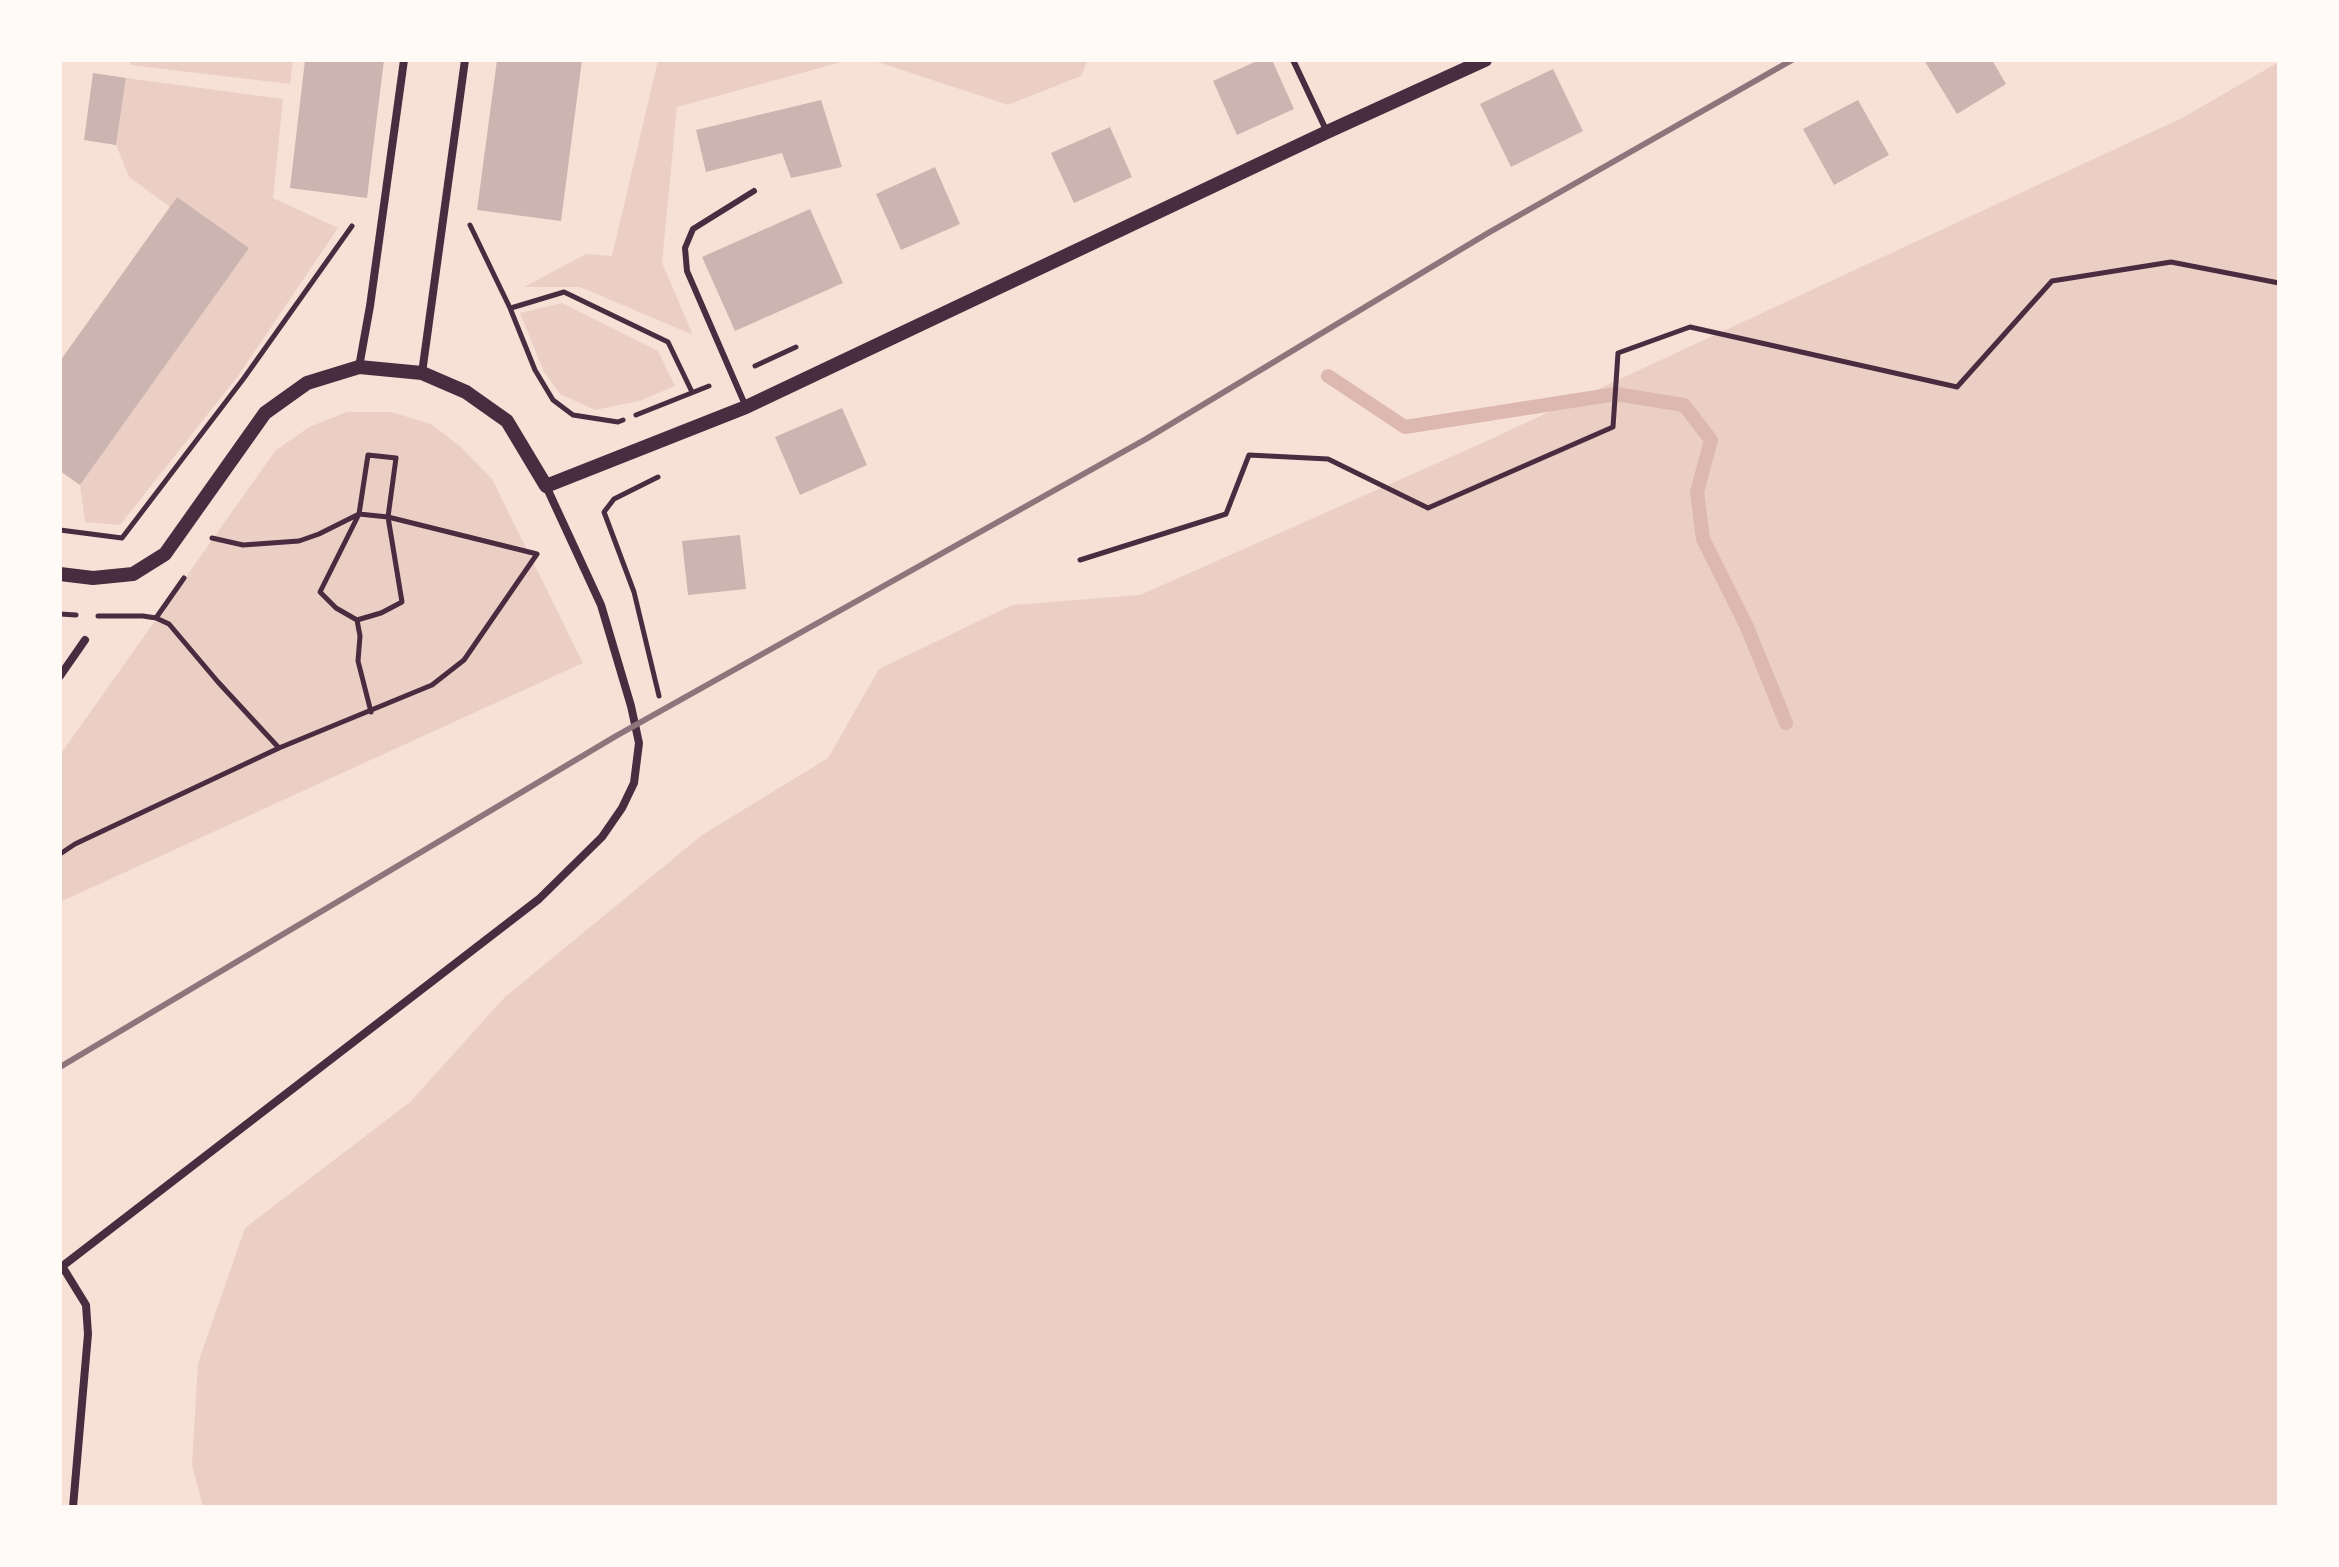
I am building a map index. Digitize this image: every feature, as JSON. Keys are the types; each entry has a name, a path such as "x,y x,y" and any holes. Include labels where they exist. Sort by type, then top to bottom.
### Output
{"street":[{"path":"359,367 404,60"},
{"path":"422,373 465,60"},
{"path":"546,486 746,407 1485,60"},
{"path":"60,574 93,578 133,574 165,554 265,413 307,383 359,367 422,373 466,392 507,421 546,486 601,605 639,743 634,783 622,808 602,837 539,899 61,1267 86,1305 88,1334 73,1507"},
{"path":"60,676 85,640"}],"lane":[{"path":"1293,60 1327,132"},
{"path":"746,407 687,271 685,248 693,229 754,191"}],"path":[{"path":"60,530 122,538 244,378 356,220"},
{"path":"470,224 535,370 553,400 573,415 618,422 733,376 804,343"},
{"path":"1080,560 1226,514 1249,455 1328,459 1428,508 1613,427 1618,353 1690,327 1957,387 2052,281 2171,262 2279,283"},
{"path":"510,308 564,292 668,342 692,392"},
{"path":"368,455 396,458 388,517 402,602 381,613 357,620 336,608 320,592 359,514 368,455"},
{"path":"60,854 75,844 279,748 432,685 464,660 537,554 388,517 359,514 299,541 243,545 212,538"},
{"path":"60,614 82,615"},
{"path":"93,616 143,616 169,624 279,748"},
{"path":"357,620 360,636 358,661 371,712"}],"shaded area":[{"path":"130,60 293,60 290,84 130,65"},
{"path":"658,60 849,60 677,107 662,263 693,335 580,287 524,287 586,254 612,256"},
{"path":"872,60 1088,60 1081,76 1008,105"},
{"path":"2279,62 2279,1507 203,1507 192,1465 198,1363 245,1228 410,1102 505,997 702,835 828,758 879,669 1012,605 1140,595 1480,444 2182,118"},
{"path":"126,78 283,99 273,198 338,228 238,376 120,525 85,522 80,485 248,248 177,197 170,207 129,177 116,145"},
{"path":"562,303 658,351 675,386 639,401 595,410 560,394 544,372 520,313"},
{"path":"347,412 391,412 431,424 461,447 492,479 583,663 60,902 60,755 275,451 309,427"}],"building":[{"path":"305,60 384,60 367,198 290,188"},
{"path":"497,60 582,60 561,221 477,210"},
{"path":"1259,60 1272,60 1294,109 1237,135 1213,81"},
{"path":"1924,60 1992,60 2006,84 1957,114"},
{"path":"1553,69 1583,131 1511,167 1480,104"},
{"path":"93,73 126,78 116,145 84,140"},
{"path":"821,100 842,167 791,178 782,153 706,172 696,130"},
{"path":"1858,100 1889,155 1834,185 1803,129"},
{"path":"1110,127 1132,177 1074,203 1051,153"},
{"path":"935,167 960,224 901,250 876,194"},
{"path":"177,197 249,248 80,485 60,471 60,361"},
{"path":"810,209 843,283 735,331 702,257"},
{"path":"842,408 867,465 800,495 775,437"},
{"path":"740,535 746,589 688,595 682,541"}],"waterway":[{"path":"1328,376 1405,427 1616,394 1684,405 1711,440 1697,492 1703,539 1747,627 1786,723"}],"railway":[{"path":"60,1067 616,736 1146,439 1488,233 1792,60"}]}
